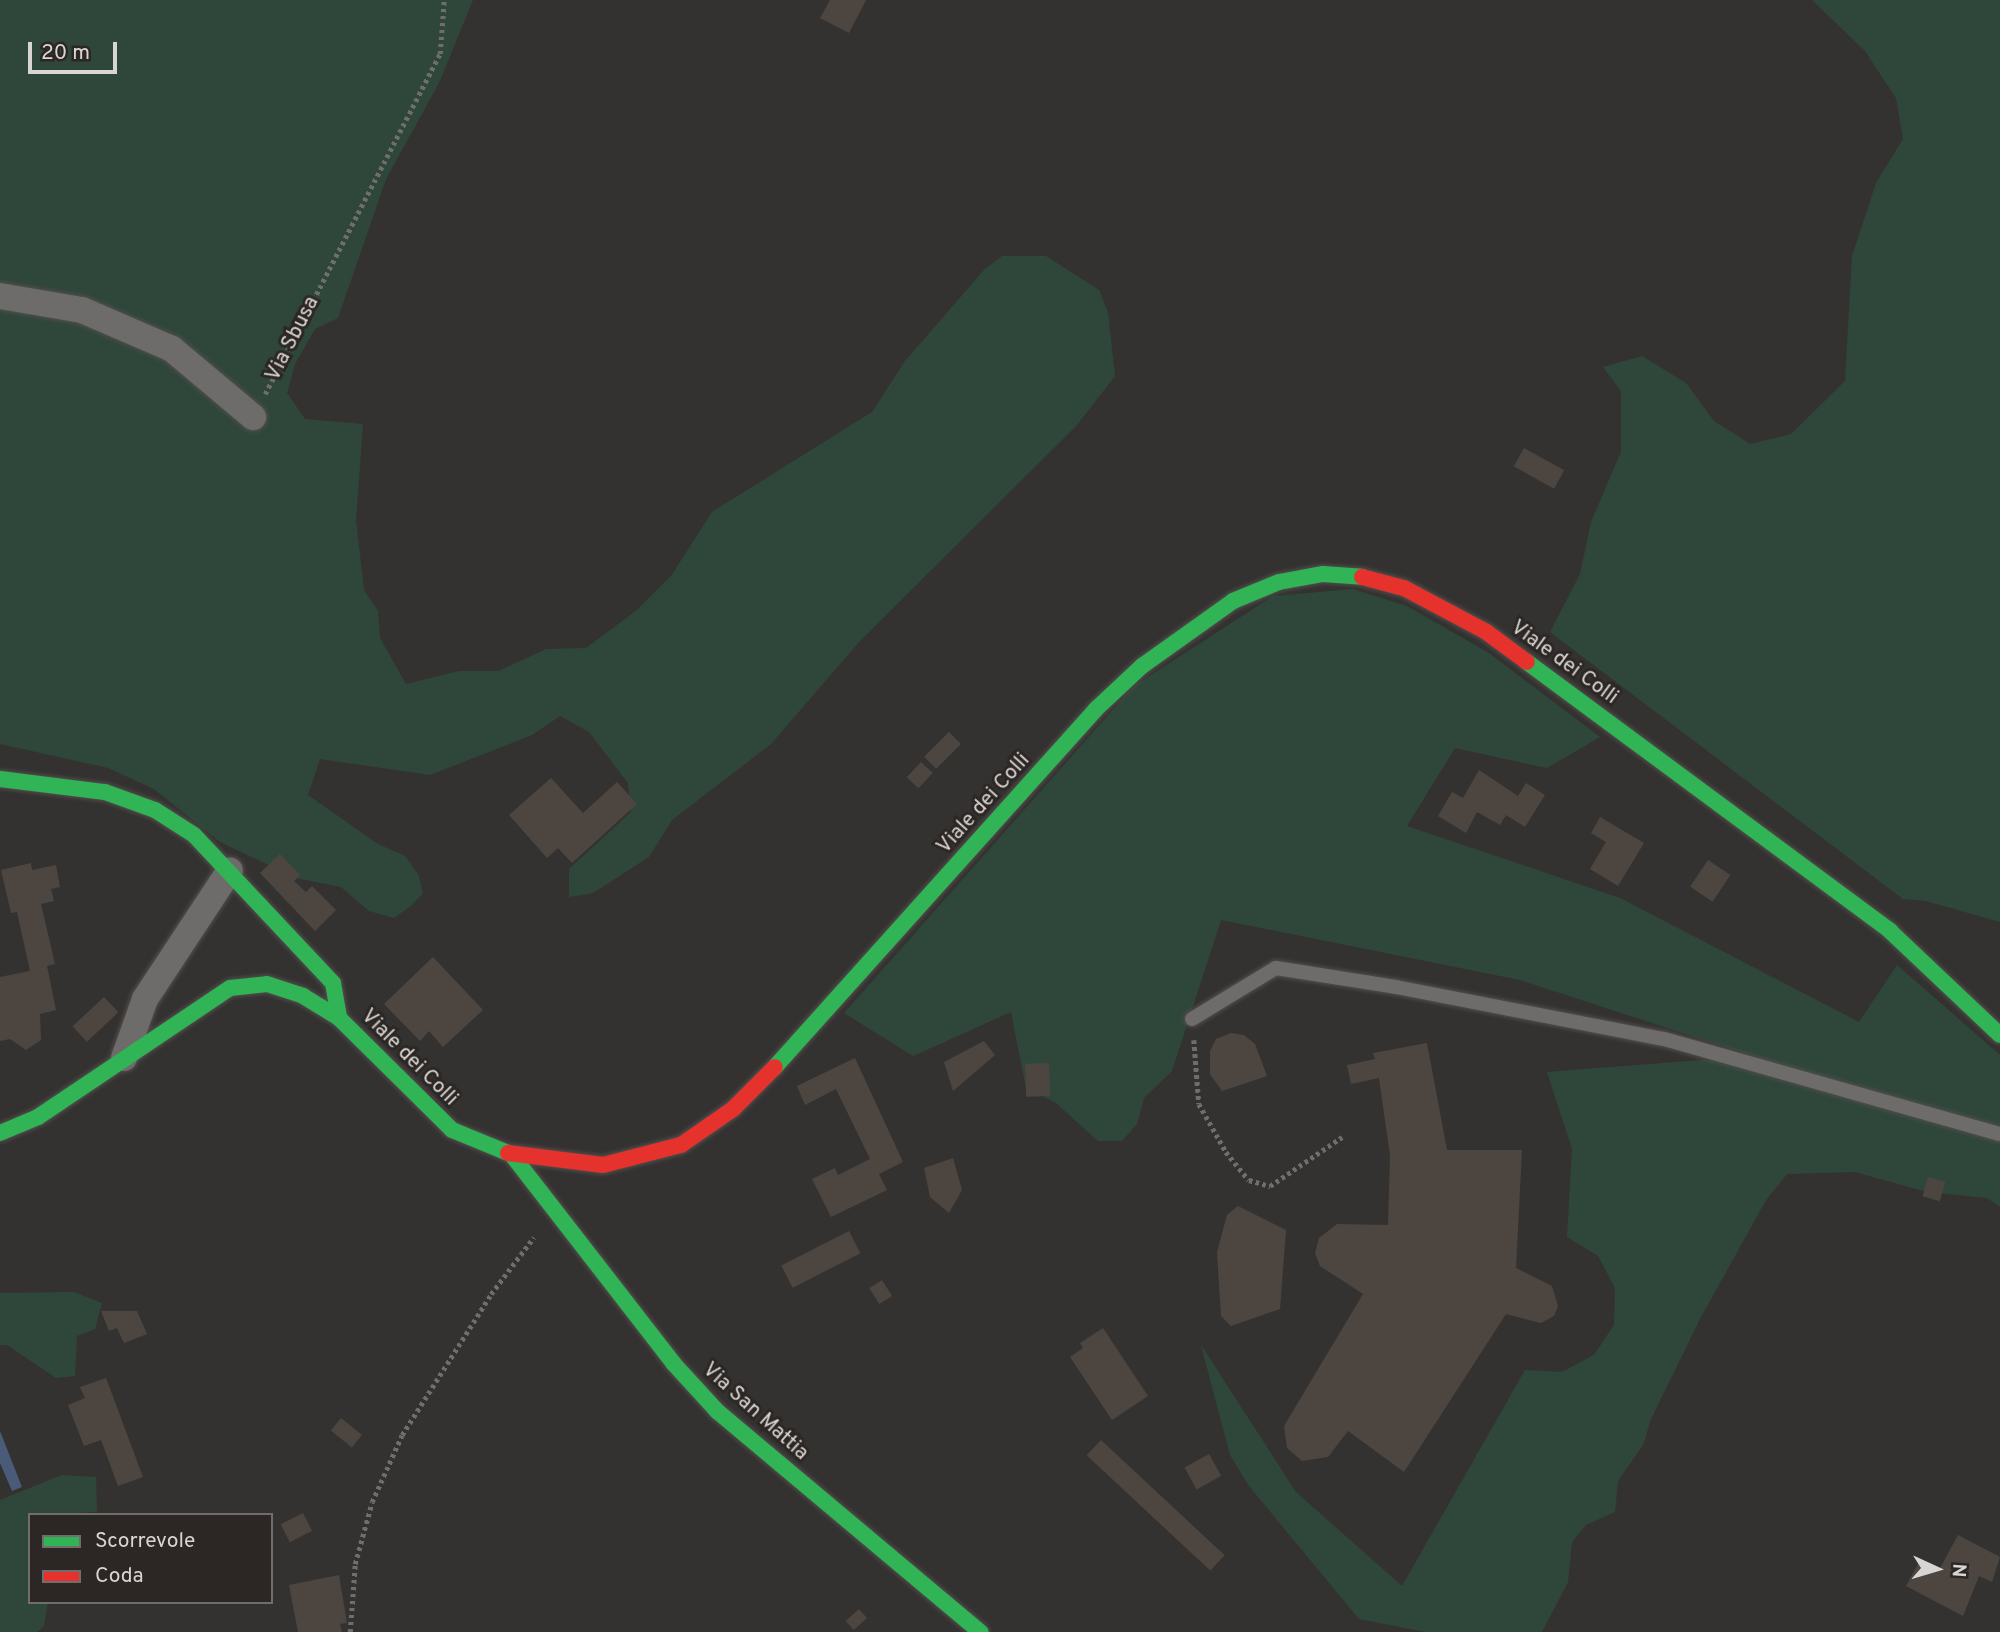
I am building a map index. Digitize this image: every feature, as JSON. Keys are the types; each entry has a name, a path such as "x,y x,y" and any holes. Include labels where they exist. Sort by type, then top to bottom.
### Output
{"street":[{"path":"0,296 82,310 172,349 253,417"},
{"name":"Viale dei Colli","path":"0,1133 38,1117 230,988 267,984 303,996 339,1018 452,1130 512,1155 603,1165 681,1145 733,1109 810,1031 1095,710 1142,666 1233,601 1279,582 1323,574 1363,577 1404,588 1485,631 1890,931 2000,1035"},
{"path":"0,779 105,792 155,810 194,835 230,870 333,983 339,1018"},
{"path":"124,1058 145,999 230,870"},
{"name":"Via San Mattia","path":"512,1155 674,1364 718,1411 980,1632"}],"lane":[{"path":"1192,1019 1276,968 1396,987 1664,1040 2000,1134"}],"path":[{"name":"Via Sbusa","path":"253,417 440,54 444,0"},
{"path":"1192,1019 1199,1104 1226,1152 1249,1180 1270,1186 1342,1137"},
{"path":"350,1632 355,1564 372,1502 402,1435 491,1294 554,1210"}],"green space":[{"path":"0,0 473,0 439,83 386,179 338,318 315,329 295,364 287,393 305,419 363,424 356,520 364,590 378,611 380,638 406,684 459,671 499,671 546,649 586,648 637,610 671,576 712,512 872,412 905,361 984,270 1002,256 1046,256 1099,290 1108,312 1115,376 1077,425 859,642 771,744 672,820 649,857 593,893 569,897 569,869 631,812 628,783 589,732 560,716 532,735 430,775 320,759 308,795 378,844 405,856 418,874 423,893 411,906 394,918 369,911 341,887 296,878 220,842 154,789 108,768 0,744"},
{"path":"1812,0 2000,0 2000,922 1926,901 1903,899 1550,632 1580,574 1591,522 1621,452 1621,391 1603,367 1642,356 1686,383 1714,421 1750,444 1791,434 1845,381 1852,256 1876,183 1903,139 1896,98 1865,51"},
{"path":"1353,589 1407,606 1489,653 1600,737 1547,768 1455,748 1407,826 1620,898 1859,1022 1897,965 2000,1055 2000,1207 1987,1198 1927,1192 1855,1172 1787,1174 1766,1200 1701,1317 1651,1419 1643,1445 1618,1481 1615,1512 1586,1525 1572,1542 1568,1582 1542,1632 1425,1632 1359,1619 1249,1486 1230,1455 1201,1345 1296,1492 1402,1586 1525,1370 1562,1372 1594,1355 1614,1325 1615,1288 1598,1256 1567,1237 1572,1149 1547,1072 1753,1056 1520,980 1221,920 1172,1071 1144,1098 1137,1124 1122,1141 1098,1141 1056,1103 1026,1088 1011,1012 913,1056 844,1013 1134,686 1273,596"},
{"path":"74,1292 102,1303 95,1329 77,1336 75,1376 56,1378 7,1345 0,1345 0,1293"},
{"path":"62,1475 96,1477 97,1512 28,1513 28,1604 48,1604 44,1626 37,1632 0,1632 0,1500"}],"water":[{"path":"0,1431 22,1487 12,1491 0,1463"}],"building":[{"path":"830,0 866,0 849,33 820,18"},
{"path":"1524,448 1564,470 1554,489 1514,466"},
{"path":"949,732 961,744 936,769 924,757"},
{"path":"921,762 933,773 918,788 907,777"},
{"path":"1479,770 1518,796 1526,783 1545,795 1525,827 1506,815 1500,825 1477,812 1466,833 1438,816 1452,792 1463,798"},
{"path":"551,778 583,813 617,782 637,804 572,863 558,848 547,858 509,815"},
{"path":"1600,817 1644,843 1618,886 1590,869 1606,842 1591,833"},
{"path":"280,854 300,875 294,881 306,892 312,886 336,910 315,931 260,873"},
{"path":"1708,860 1730,875 1712,902 1690,887"},
{"path":"31,863 32,870 56,865 60,887 51,889 54,901 41,904 55,964 47,966 56,1010 40,1014 41,1040 26,1050 10,1039 0,1041 0,977 30,971 17,912 11,913 1,870"},
{"path":"433,957 483,1010 443,1047 429,1031 420,1041 384,1004"},
{"path":"104,997 118,1012 87,1042 73,1026"},
{"path":"1231,1033 1244,1035 1255,1044 1267,1076 1222,1091 1210,1074 1210,1051 1216,1039"},
{"path":"984,1041 995,1055 953,1091 944,1062"},
{"path":"1427,1043 1447,1150 1522,1150 1516,1268 1552,1286 1558,1306 1554,1316 1541,1323 1506,1314 1404,1472 1348,1431 1328,1457 1302,1461 1287,1448 1284,1426 1363,1294 1320,1266 1315,1253 1319,1238 1337,1224 1388,1225 1390,1156 1379,1078 1351,1084 1347,1065 1375,1059 1373,1053"},
{"path":"855,1058 903,1162 879,1174 887,1190 831,1217 812,1179 835,1168 838,1175 870,1159 836,1089 805,1105 797,1086"},
{"path":"1049,1063 1050,1096 1026,1097 1025,1064"},
{"path":"953,1158 962,1190 949,1213 930,1197 924,1168"},
{"path":"1928,1177 1945,1182 1940,1201 1922,1196"},
{"path":"1238,1206 1286,1230 1280,1309 1231,1326 1221,1316 1217,1252 1227,1215"},
{"path":"849,1231 860,1253 793,1288 781,1266"},
{"path":"882,1280 892,1296 879,1304 869,1288"},
{"path":"101,1311 137,1311 147,1334 124,1343 117,1328 109,1331"},
{"path":"1103,1328 1148,1396 1112,1420 1070,1357 1083,1348 1080,1343"},
{"path":"106,1378 143,1477 118,1486 101,1440 84,1446 68,1405 85,1398 80,1387"},
{"path":"341,1418 362,1435 352,1447 331,1430"},
{"path":"1101,1440 1225,1555 1210,1571 1087,1455"},
{"path":"1209,1454 1221,1476 1197,1489 1185,1468"},
{"path":"303,1513 312,1531 290,1542 281,1524"},
{"path":"1958,1535 2000,1557 1992,1582 1979,1576 1963,1616 1906,1586 1920,1560 1939,1570"},
{"path":"339,1575 347,1623 340,1624 342,1632 298,1632 289,1585"},
{"path":"859,1609 867,1618 854,1630 846,1621"}],"traffic: fast":[{"path":"775,1067 1095,710 1142,666 1233,601 1279,582 1323,574 1362,577"},
{"path":"1527,662 1890,931 2000,1035"},
{"path":"0,779 105,792 155,810 194,835 333,983 339,1018"},
{"path":"0,1133 38,1117 230,988 267,984 303,996 339,1018 452,1130 508,1153"},
{"path":"512,1155 674,1364 717,1411 980,1632"}],"traffic: jam":[{"path":"1362,577 1404,588 1485,631 1527,662"},
{"path":"508,1153 603,1165 681,1145 733,1109 775,1067"}]}
